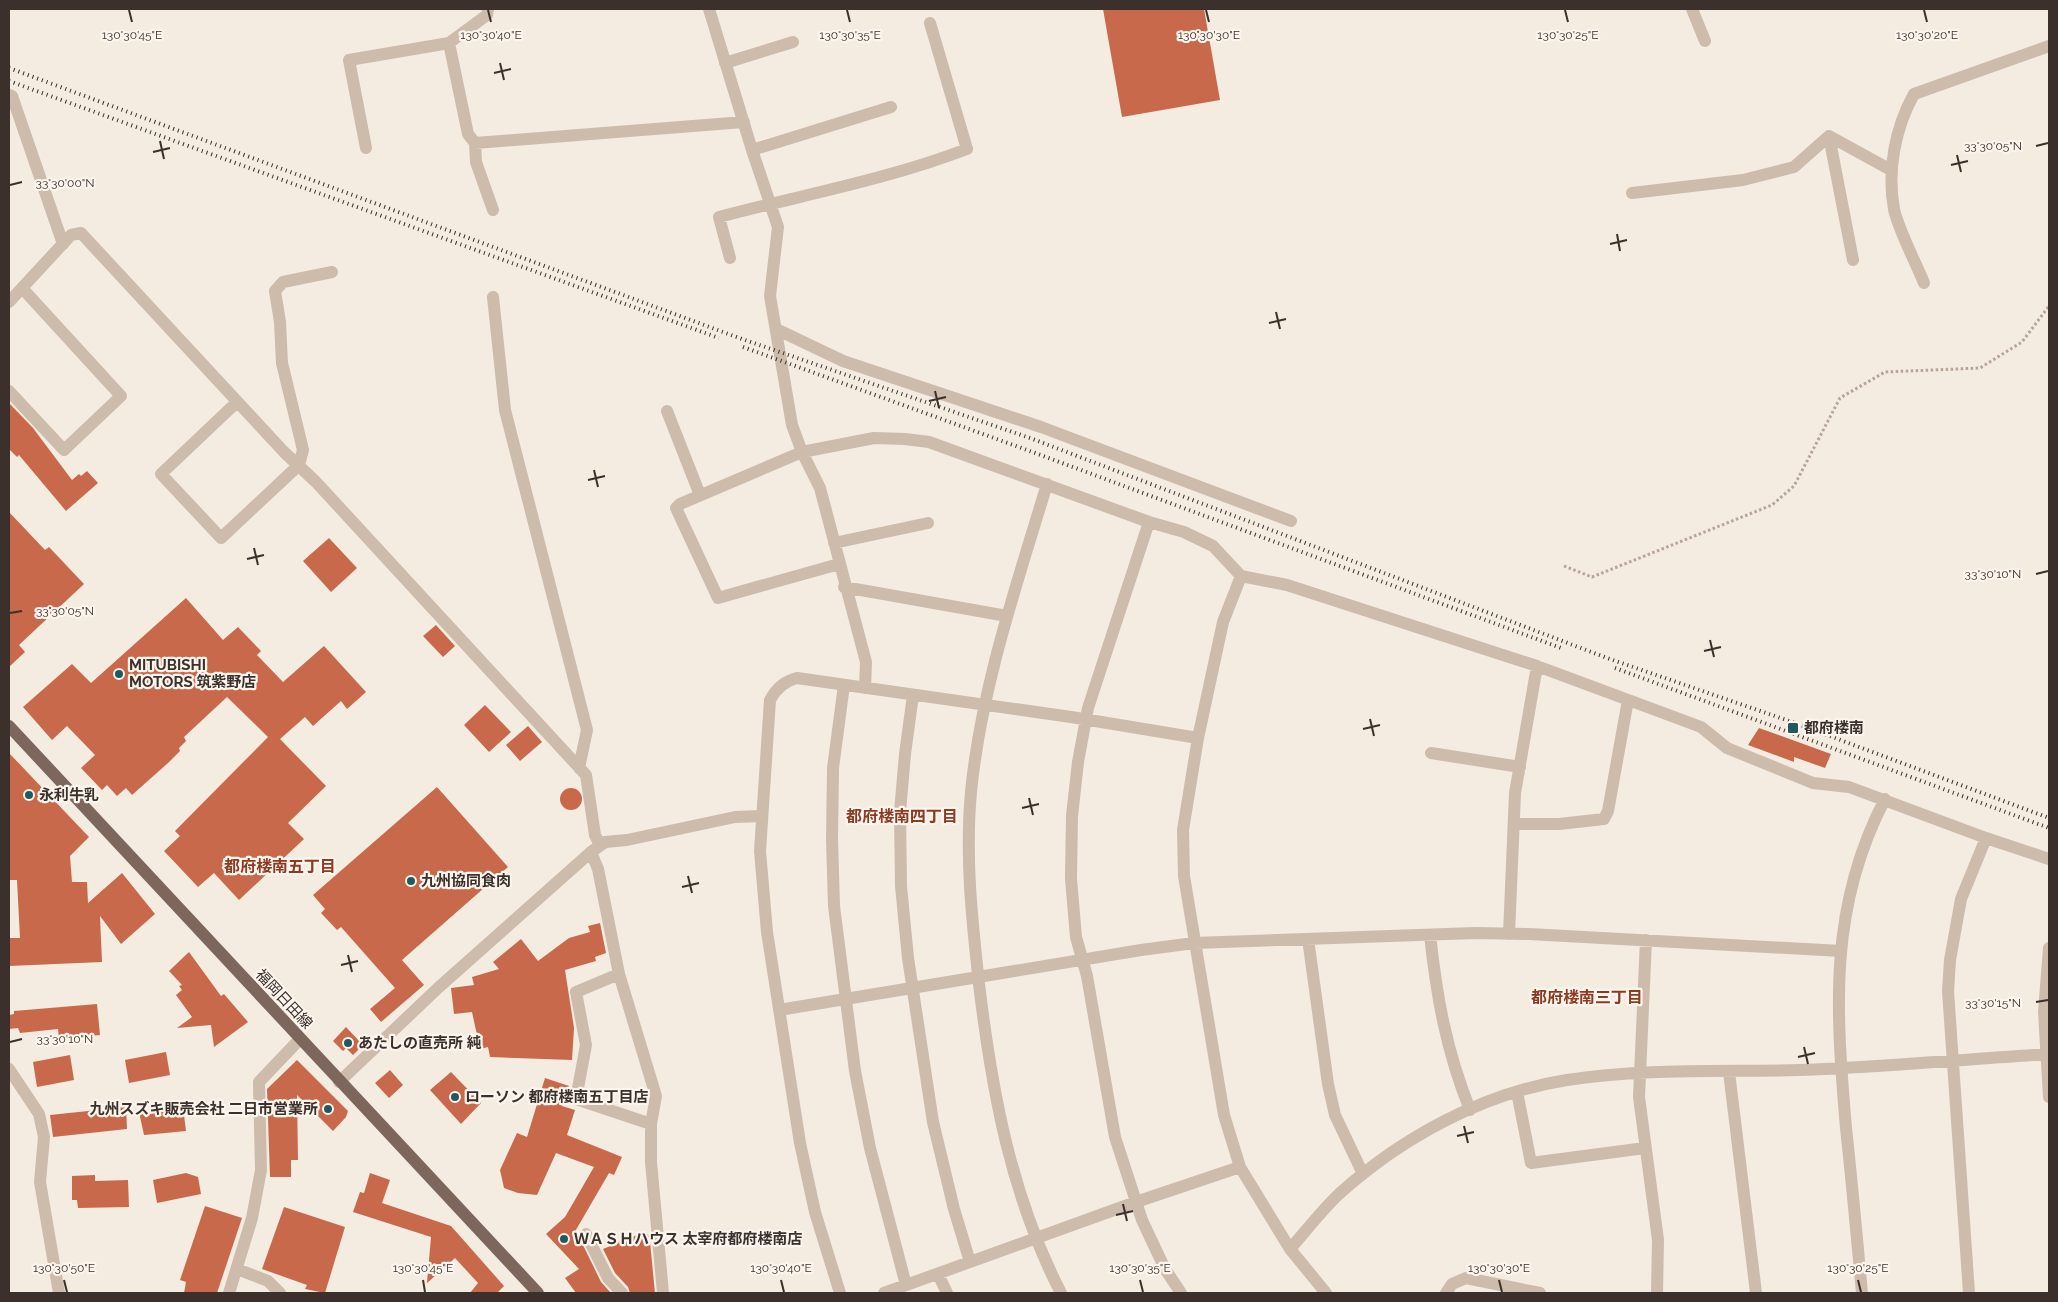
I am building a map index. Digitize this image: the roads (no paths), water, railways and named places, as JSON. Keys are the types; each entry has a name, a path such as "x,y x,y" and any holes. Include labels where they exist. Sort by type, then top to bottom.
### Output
{"main road":[{"name":"福岡日田線","path":"9,726 299,1040 538,1293"}],"street":[{"path":"366,148 349,60 449,43 487,14 488,9"},
{"path":"709,9 752,150 778,227 770,296 792,425 802,452 820,488 844,587 866,662 865,688"},
{"path":"1692,9 1705,40"},
{"path":"730,258 719,217 771,203 838,189 924,165 967,148 930,23"},
{"path":"725,63 793,42"},
{"path":"449,43 468,134 475,143 476,162 493,210"},
{"path":"1924,283 1894,210 1891,170 1905,110 1914,94 2049,46"},
{"path":"9,95 12,96 63,244"},
{"path":"752,150 891,107"},
{"path":"475,143 744,122"},
{"path":"1829,136 1891,170"},
{"path":"1632,193 1743,180 1794,167 1829,136"},
{"path":"1829,136 1853,260"},
{"path":"9,302 71,235 81,234 237,402 299,465 586,775 598,869 619,974 656,1096 651,1124 651,1162 663,1293"},
{"path":"237,402 161,474 221,538 299,465 303,450 282,363 280,322 275,291 283,282 332,272"},
{"path":"9,391 64,450 121,396 22,288"},
{"path":"493,297 506,410 586,730 579,768"},
{"path":"776,329 843,361 1041,427 1291,521"},
{"path":"667,411 700,495"},
{"path":"839,564 718,598 676,508 680,504 700,495 802,452 874,438 929,442 1149,522 1184,532 1213,546 1241,576 1287,585 1537,666 1701,727 1727,748 1813,783 1849,787 1986,838 2049,859"},
{"path":"1047,484 1007,616 987,705 972,792 968,861 978,977 996,1100 1014,1176 1036,1239 1061,1293"},
{"path":"1149,522 1086,719 1078,762 1072,816 1071,879 1076,937 1087,976 1115,1137 1136,1202 1165,1269 1181,1293"},
{"path":"834,543 928,523"},
{"path":"1241,576 1223,622 1198,738 1183,830 1184,876 1224,1115 1240,1167 1290,1249 1326,1293"},
{"path":"844,587 1007,616"},
{"path":"1509,934 1514,824 1520,767 1537,666"},
{"path":"840,1293 815,1212 800,1142 767,932 760,851 761,816 770,700 775,691 789,680 797,678 1086,719 1198,738"},
{"path":"844,685 833,768 832,840 834,906 855,1071 870,1148 906,1285"},
{"path":"913,695 900,812 901,886 912,988 933,1122 970,1262"},
{"path":"1514,824 1559,824 1604,819 1608,811 1628,700"},
{"path":"1431,752 1520,767"},
{"path":"1862,1293 1841,1068 1837,997 1841,951 1850,891 1870,828 1885,799"},
{"path":"339,1082 438,988 595,848 605,842 627,840 735,817 761,816"},
{"path":"1969,1293 1948,991 1950,960 1961,899 1986,838"},
{"path":"779,1010 1194,943 1509,934 1841,951"},
{"path":"1430,935 1437,996 1444,1033 1452,1065 1470,1110"},
{"path":"1308,939 1328,1084 1335,1115 1363,1174"},
{"path":"1646,940 1639,1097 1658,1240 1657,1293"},
{"path":"2049,948 2044,1012 2048,1054 2049,1097"},
{"path":"619,974 576,992 586,1045 576,1099 651,1124"},
{"path":"229,1293 252,1218 261,1170 259,1082 299,1040"},
{"path":"1290,1249 1338,1196 1363,1174 1405,1144 1448,1119 1517,1092 1565,1080 1608,1075 1841,1068 2048,1054"},
{"path":"9,1069 39,1114 44,1137 40,1182 59,1293"},
{"path":"1729,1072 1756,1293"},
{"path":"1517,1092 1531,1163 1646,1148"},
{"path":"884,1293 1136,1202 1240,1167"},
{"path":"586,1234 608,1278 622,1293"},
{"path":"237,1269 268,1281 280,1293"},
{"path":"938,1274 947,1293"},
{"path":"1446,1293 1452,1284 1466,1278 1540,1293"}],"railway":[{"path":"9,68 742,339 1030,438 1607,658 1795,723 2049,818"},
{"path":"9,81 719,338"},
{"path":"743,347 1561,648"},
{"path":"1615,668 2049,828"}],"place":[{"name":"MITUBISHI MOTORS 筑紫野店","path":"119,674"},
{"name":"都府楼南","path":"1793,728"},
{"name":"永利牛乳","path":"29,795"},
{"name":"九州協同食肉","path":"411,881"},
{"name":"あたしの直売所 純","path":"348,1043"},
{"name":"ローソン 都府楼南五丁目店","path":"455,1097"},
{"name":"九州スズキ販売会社 二日市営業所","path":"328,1109"},
{"name":"ＷＡＳＨハウス 太宰府都府楼南店","path":"564,1239"}],"district":[{"name":"都府楼南四丁目","path":"902,816"},
{"name":"都府楼南五丁目","path":"280,866"},
{"name":"都府楼南三丁目","path":"1587,997"}]}
